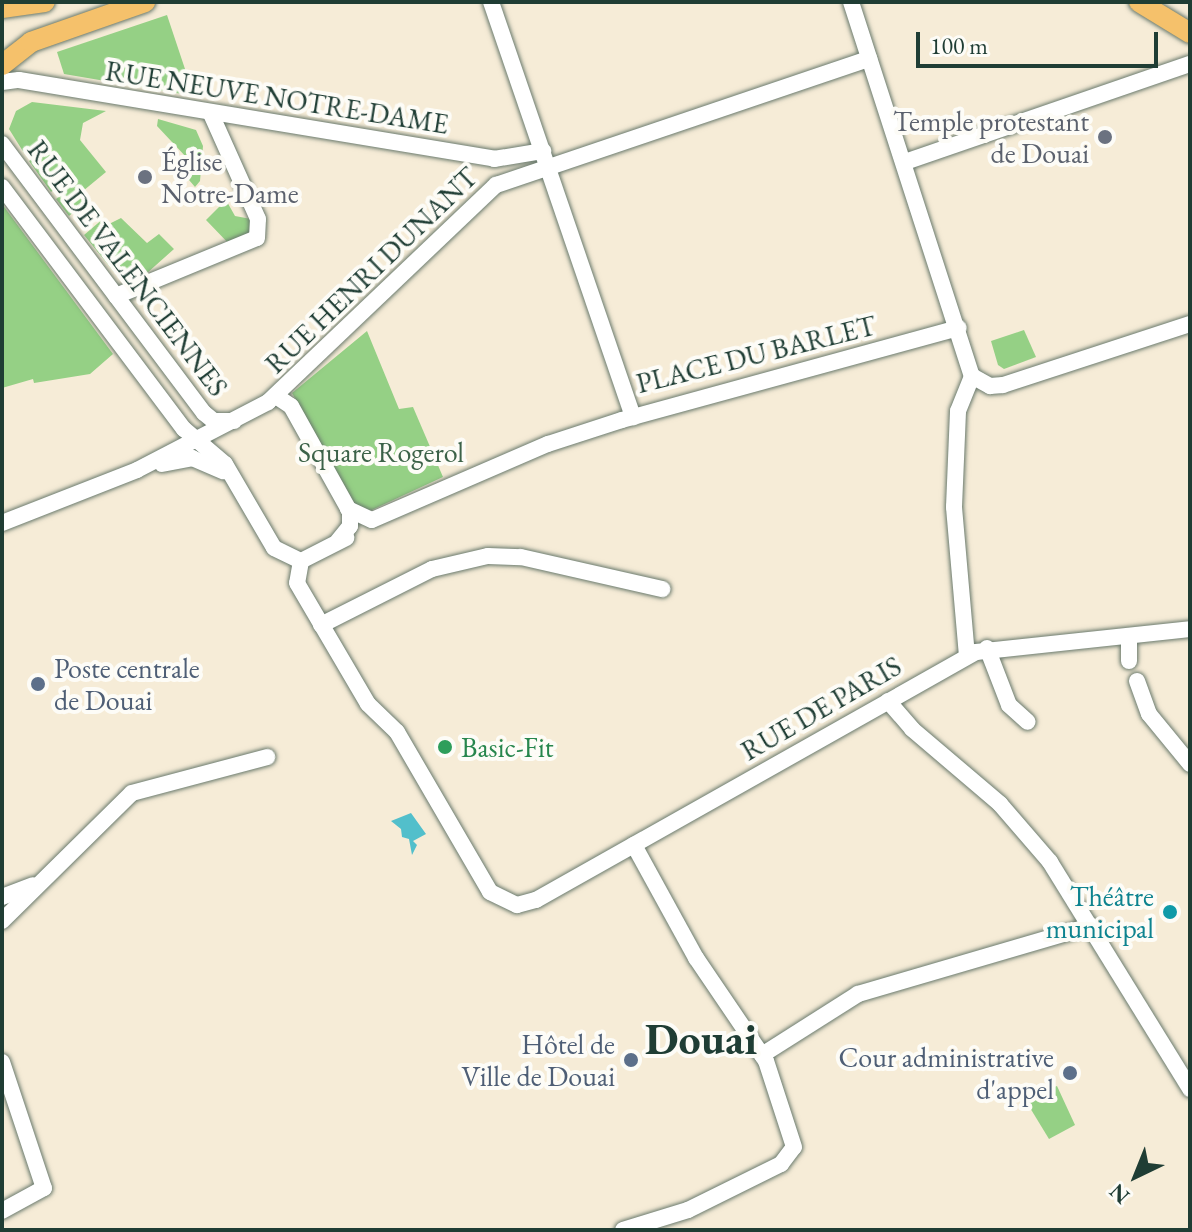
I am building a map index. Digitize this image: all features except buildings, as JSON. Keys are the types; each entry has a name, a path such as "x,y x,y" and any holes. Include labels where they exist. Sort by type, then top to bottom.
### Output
{"main road":[{"path":"2,8 45,2"},
{"path":"2,65 31,42 145,2"},
{"path":"1139,2 1190,33"}],"street":[{"name":"PLACE DU BARLET","path":"491,2 633,417 959,328"},
{"path":"851,2 959,328 972,376 958,411 954,518 967,656"},
{"path":"545,159 869,59"},
{"path":"905,162 1190,64"},
{"name":"RUE NEUVE NOTRE-DAME","path":"2,82 19,80 494,159 545,159"},
{"path":"116,296 257,238 258,219 211,114"},
{"name":"RUE DE VALENCIENNES","path":"2,144 214,421 236,421"},
{"name":"RUE HENRI DUNANT","path":"137,470 236,421 276,396 496,185 545,159"},
{"name":"RUE DE VALENCIENNES","path":"2,187 194,440 222,461 277,552 301,561"},
{"path":"972,376 985,385 1003,385 1190,324"},
{"path":"276,396 291,406 348,509 350,526 338,541"},
{"path":"633,417 548,444 388,515 301,561 297,583 325,632 449,562 511,555 662,589"},
{"path":"2,523 137,470 192,458 211,464 237,484"},
{"path":"348,509 362,520 388,515"},
{"name":"RUE DE PARIS","path":"325,632 368,704 400,737 486,887 502,901 530,902 967,656 987,648 1190,629"},
{"path":"1129,636 1129,661"},
{"path":"987,648 1009,705 1028,722"},
{"path":"1137,681 1149,714 1190,764"},
{"path":"888,701 912,729 1016,821 1050,862 1190,1089"},
{"path":"2,921 19,908 38,883 139,789 267,757"},
{"path":"623,1230 676,1223 781,1164 793,1152 776,1084 762,1055 696,958 634,845"},
{"path":"2,897 38,883"},
{"path":"762,1055 858,994 1091,926"},
{"path":"2,1062 44,1188 2,1211"}],"green space":[{"path":"167,15 194,96 64,74 57,52"},
{"path":"32,102 106,111 83,123 80,140 106,172 83,191 89,199 69,216 56,199 60,196 55,189 51,192 29,161 33,158 29,151 24,153 9,129 16,111"},
{"path":"158,119 196,130 203,146 200,181 195,187 178,167 187,158 157,126"},
{"path":"226,200 235,216 251,219 253,230 232,247 206,220"},
{"path":"2,204 113,354 90,374 34,383 33,379 2,388"},
{"path":"104,218 109,224 121,218 147,243 159,234 174,249 146,274 118,277 84,235"},
{"path":"1024,330 1036,357 1004,369 998,365 991,341"},
{"name":"Square Rogerol","path":"367,331 399,409 413,407 443,477 361,515 292,393"},
{"path":"1057,1086 1075,1125 1049,1139 1024,1098"}],"water":[{"path":"411,813 426,834 413,841 417,845 412,855 409,839 402,837 401,829 391,821"}],"place":[{"name":"Temple protestant de Douai","path":"1105,137"},
{"name":"Église Notre-Dame","path":"145,177"},
{"name":"Poste centrale de Douai","path":"38,684"},
{"name":"Basic-Fit","path":"445,747"},
{"name":"Théâtre municipal","path":"1170,912"},
{"name":"Hôtel de Ville de Douai","path":"631,1060"},
{"name":"Cour administrative d'appel","path":"1070,1073"}],"district":[{"name":"Douai","path":"701,1039"}]}
